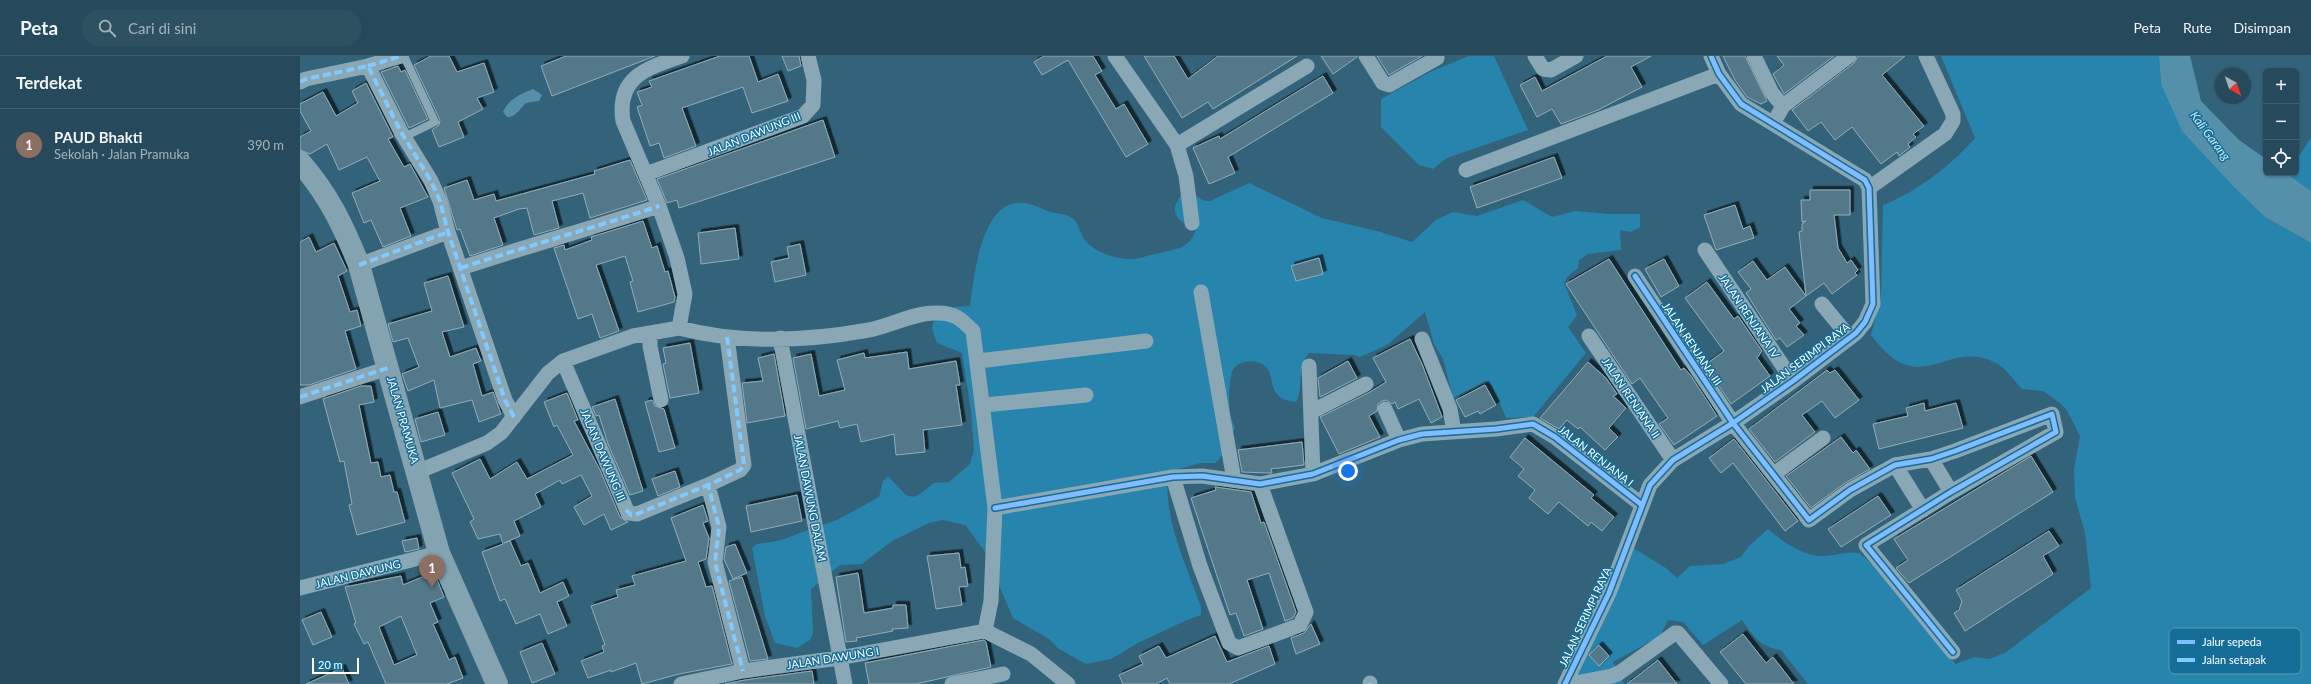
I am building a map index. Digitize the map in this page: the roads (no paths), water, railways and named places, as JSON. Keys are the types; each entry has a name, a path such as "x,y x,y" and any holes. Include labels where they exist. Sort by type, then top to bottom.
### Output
{"main road":[{"name":"JALAN PRAMUKA","path":"300,162 323,189 340,219 359,264 440,552 497,684"}],"street":[{"path":"302,76 368,66 401,56"},
{"path":"679,328 685,294 677,258 659,206 623,121 622,96 628,84 636,77 682,56"},
{"name":"JALAN DAWUNG III","path":"646,174 803,116 813,105 814,80 808,56"},
{"path":"1115,56 1177,145 1186,176 1192,222"},
{"path":"1366,56 1383,83 1389,85 1438,57"},
{"path":"1535,56 1543,69 1551,70 1576,56"},
{"path":"1711,56 1719,74 1741,104 1860,176 1869,188 1945,134 1953,121 1953,114 1926,56"},
{"path":"1754,56 1772,93 1783,106"},
{"path":"1773,123 1783,106 1849,56"},
{"path":"368,66 404,137 431,181 440,201 448,232 505,400 514,417"},
{"path":"1177,145 1307,66"},
{"path":"1466,170 1719,74"},
{"name":"JALAN SERIMPI RAYA","path":"1565,684 1609,593 1650,485 1673,460 1733,423 1793,381 1850,338 1865,322 1873,304 1869,188"},
{"path":"461,268 530,245 588,230 659,206"},
{"path":"359,264 448,232"},
{"name":"JALAN RENJANA IV","path":"1705,250 1793,381"},
{"name":"JALAN RENJANA III","path":"1635,276 1733,423 1809,520 1850,490 1895,465"},
{"path":"1201,292 1234,480"},
{"path":"1822,304 1850,338"},
{"path":"417,472 487,443 501,433 548,373 563,361 633,336 679,328 727,337 795,339 870,330 933,313 957,315 973,331 984,405 989,469 996,508 991,601 985,631 1031,654 1068,684"},
{"path":"650,333 650,346 661,400"},
{"name":"JALAN RENJANA II","path":"1589,336 1673,460"},
{"path":"727,337 744,465 740,470 708,485 719,527 715,562 743,671"},
{"name":"JALAN DAWUNG DALAM","path":"780,338 845,684"},
{"path":"996,508 1172,477 1202,476 1260,484 1314,474 1399,440 1422,434 1454,432 1450,408 1422,339"},
{"path":"978,360 1146,341"},
{"name":"JALAN DAWUNG III","path":"563,361 628,513 637,514 708,485"},
{"path":"1309,366 1314,474"},
{"path":"300,397 388,368"},
{"path":"1311,412 1366,384"},
{"path":"984,405 1086,395"},
{"path":"1385,409 1399,440"},
{"path":"1923,510 1895,465 1930,459 2052,414 2056,432 1951,492 1923,510 1866,545 1953,652"},
{"name":"JALAN RENJANA I","path":"1454,432 1529,424 1537,425 1555,437 1642,505"},
{"path":"1774,474 1823,438"},
{"path":"1930,459 1951,492"},
{"path":"1172,477 1200,566 1229,644 1238,648 1300,625 1306,612 1260,484"},
{"name":"JALAN DAWUNG","path":"300,588 440,552"},
{"name":"JALAN DAWUNG I","path":"681,684 743,671 839,658 985,631"},
{"name":"JALAN SERIMPI RAYA","path":"1570,684 1616,675 1675,633 1678,633 1721,684"},
{"path":"952,684 1003,674"}],"lane":[{"path":"404,56 435,122 404,137"}],"water":[{"name":"Kali Garang","path":"2159,56 2190,56 2201,101 2239,140 2263,157 2263,176 2290,176 2311,191 2311,243 2265,217 2233,186 2182,131 2161,84"},
{"path":"533,89 542,95 539,101 526,103 516,114 507,117 503,112 508,104 519,95"}],"place":[{"name":"PAUD Bhakti","path":"432,588"}]}
